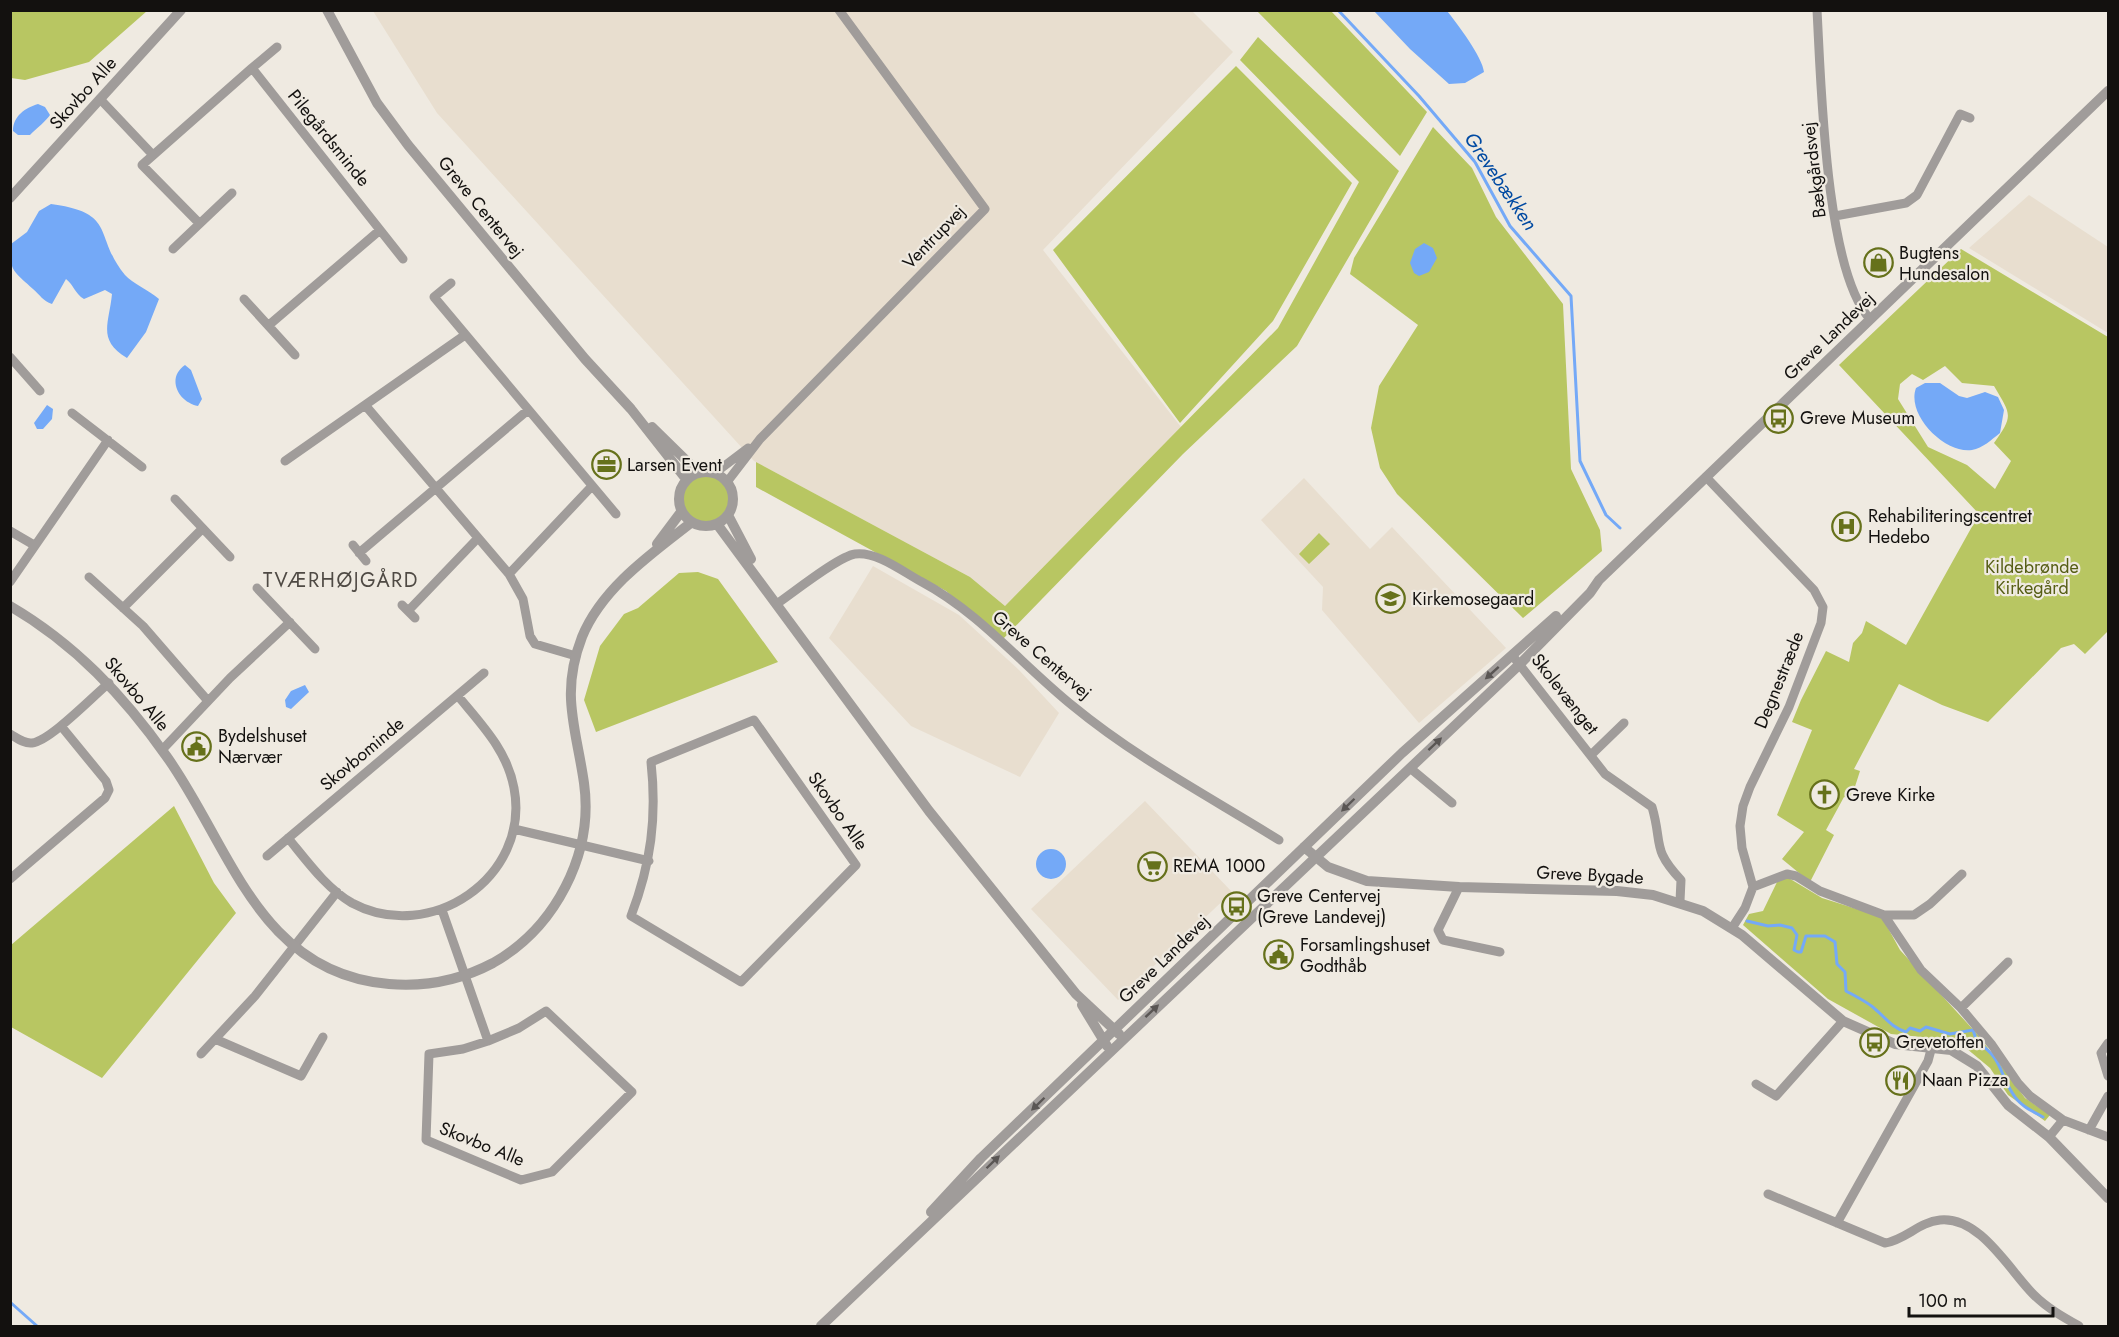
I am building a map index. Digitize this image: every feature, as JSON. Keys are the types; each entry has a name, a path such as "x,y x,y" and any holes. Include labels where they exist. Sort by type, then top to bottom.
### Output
{"street":[{"name":"Skovbo Alle","path":"10,198 181,10"},
{"name":"Greve Centervej","path":"327,10 377,103 408,145 585,359 631,409 686,479"},
{"name":"Ventrupvej","path":"727,482 760,439 985,208 839,10"},
{"name":"Bækgårdsvej","path":"1817,10 1827,152 1835,216 1853,294 1859,307 1870,319"},
{"path":"199,224 142,165 277,47"},
{"name":"Pilegårdsminde","path":"252,68 403,259"},
{"name":"Greve Landevej","path":"1119,1034 1317,858 1521,663 1590,593 1599,580 2109,91"},
{"path":"100,99 114,111 152,154"},
{"path":"1835,216 1906,203 1917,195 1960,114 1970,118"},
{"path":"173,249 232,193"},
{"path":"269,325 381,230"},
{"path":"451,283 434,297 616,514"},
{"path":"244,300 295,355"},
{"path":"285,461 465,335"},
{"path":"11,358 39,391"},
{"path":"365,405 509,574 523,600 530,636 535,644 576,656"},
{"name":"Greve Centervej","path":"631,409 666,438 699,473"},
{"path":"366,561 356,549 436,488 528,410"},
{"path":"72,413 142,466"},
{"name":"Ventrupvej","path":"715,473 760,439"},
{"path":"10,582 108,440"},
{"path":"699,473 715,473 727,482 733,498 728,514 717,524 709,526 692,522 681,512 679,495 686,479 699,473"},
{"name":"Degnestræde","path":"1706,477 1814,590 1823,607 1821,623 1789,707 1743,806 1740,826 1742,848 1753,887"},
{"path":"509,574 592,486"},
{"path":"175,499 230,557"},
{"name":"Skovbo Alle","path":"648,556 681,512"},
{"path":"728,514 765,586"},
{"name":"Skovbo Alle","path":"10,606 63,640 109,683 162,750 195,802 237,880 273,927 294,947 329,967 376,983 416,984 465,975 510,951 540,925 558,901 572,874 581,844 586,803 570,707 571,675 582,636 603,601 648,556 692,522"},
{"path":"717,524 778,603 929,811 1076,994 1107,1046"},
{"path":"123,608 202,529"},
{"path":"10,531 34,545"},
{"path":"408,611 477,539"},
{"name":"Greve Centervej","path":"778,603 842,560 855,554 873,556 937,590 972,615 1072,706 1120,742 1279,840"},
{"path":"89,577 162,646 208,701"},
{"name":"Greve Landevej","path":"821,1326 1107,1046 1304,847 1402,753 1586,588 1599,580"},
{"path":"257,588 315,649"},
{"path":"162,750 208,701 290,622"},
{"name":"Skolevænget","path":"1512,655 1521,663 1605,774 1652,807 1659,852 1663,862 1681,880 1680,901"},
{"name":"Skovbominde","path":"267,856 484,673"},
{"path":"10,734 23,742 32,743 61,726 109,683"},
{"path":"288,838 337,892 352,903 387,915 406,916 442,910 471,894 495,870 507,850 514,829 516,809 510,771 492,737 458,696"},
{"name":"Skovbo Alle","path":"754,720 856,865 741,982 631,916 649,861 655,795 651,762 754,720"},
{"name":"Skolevænget","path":"1592,754 1624,723"},
{"path":"10,879 105,798 110,790 106,781 61,726"},
{"path":"1410,768 1452,803"},
{"path":"514,829 649,861"},
{"name":"Greve Bygade","path":"1304,847 1328,867 1358,880 1459,887 1617,891 1680,901 1731,927 1844,1021 1895,1044 1932,1046 1951,1050 1977,1066 2008,1105 2049,1137 2109,1198"},
{"path":"1731,927 1745,908 1753,887 1787,874 1796,876 1820,891 1884,915 1914,915 1930,904 1962,874"},
{"path":"1459,887 1438,930 1443,940 1500,952"},
{"path":"201,1054 255,996 337,892"},
{"path":"442,910 488,1041"},
{"path":"1884,915 1921,970 1961,1008 2030,1096 2063,1120 2109,1137"},
{"path":"1961,1008 2008,962"},
{"path":"1076,994 1119,1034"},
{"name":"Skovbo Alle","path":"546,1011 632,1092 552,1172 521,1180 426,1140 429,1054 464,1049 488,1041 519,1028 546,1011"},
{"path":"1756,1084 1776,1096 1844,1021"},
{"path":"215,1039 301,1076 323,1037"},
{"path":"2109,1042 2101,1053 2109,1076"},
{"path":"1837,1223 1926,1066 1932,1046"},
{"path":"2089,1130 2109,1096"},
{"path":"2049,1137 2063,1120"},
{"path":"1768,1194 1885,1243 1929,1222 1942,1220 1964,1224 1989,1244 2048,1308 2079,1326"}],"shaded area":[{"path":"373,11 1192,11 1233,52 1043,250 1181,427 1005,606 970,577 754,461 437,113"},
{"path":"2029,195 2108,247 2108,333 1969,248"},
{"name":"Kirkemosegaard","path":"1304,478 1370,549 1392,527 1506,648 1419,723 1322,610 1323,587 1261,520"},
{"path":"873,566 959,615 1019,670 1059,713 1020,777 911,726 829,638"},
{"path":"1145,801 1232,892 1118,1000 1031,909"}],"green space":[{"path":"11,10 147,11 89,62 25,80 11,78"},
{"path":"1257,11 1331,11 1427,112 1400,156"},
{"path":"1258,37 1399,171 1297,346 1183,454 1003,639 946,591 756,487 756,462 970,577 1005,606 1278,328 1359,182 1240,60"},
{"path":"1236,66 1352,183 1273,321 1180,423 1053,250"},
{"path":"1433,127 1472,168 1496,217 1563,304 1571,469 1600,530 1602,551 1523,618 1397,494 1380,468 1371,428 1379,386 1418,325 1350,274 1354,258"},
{"name":"Kildebrønde Kirkegård","path":"1961,249 2108,337 2108,631 2085,654 2074,644 2061,648 1988,722 1942,705 1899,684 1854,769 1860,771 1851,799 1844,797 1826,830 1834,835 1810,882 1782,859 1804,832 1777,815 1812,730 1792,722 1801,700 1826,651 1849,662 1853,643 1862,633 1866,621 1906,645 1979,514 1839,365","holes":["1945,366 1962,383 1994,386 2007,409 2005,426 1994,443 2011,461 1995,489 1967,465 1928,447 1898,399 1900,384 1912,374 1923,380"]},
{"path":"700,474 710,474 725,484 729,498 728,507 719,518 710,522 700,522 685,512 681,503 681,493 691,478"},
{"path":"1319,533 1330,544 1309,564 1299,554"},
{"path":"698,572 718,579 778,662 596,732 584,700 600,646 624,614 638,608 679,573"},
{"path":"174,806 214,883 236,913 102,1078 11,1027 11,945"},
{"path":"1787,877 1822,898 1882,917 1900,950 1979,1036 2025,1098 2050,1115 2045,1121 2008,1095 1990,1068 1960,1043 1891,1034 1828,999 1743,925 1749,914 1763,911 1778,880"}],"water":[{"path":"1374,11 1447,11 1474,50 1484,72 1465,83 1449,84 1410,49"},
{"path":"38,104 45,107 50,115 30,135 18,135 13,131 17,117 24,110"},
{"path":"51,204 86,213 95,220 101,228 115,261 125,275 159,299 146,332 127,358 112,345 108,338 112,294 105,290 84,299 66,279 52,304 22,279 12,266 11,244 27,232 39,211"},
{"path":"1424,243 1433,248 1437,258 1429,272 1419,276 1414,273 1410,263 1415,249"},
{"path":"185,365 191,370 202,399 198,406 191,404 180,395 175,383 179,370"},
{"path":"1925,383 1940,383 1959,396 1967,398 1985,392 1998,397 2004,410 2000,433 1976,449 1961,450 1950,446 1930,431 1917,410 1914,399 1916,388"},
{"path":"47,405 53,409 52,419 43,429 37,429 34,423"},
{"path":"305,685 309,692 291,709 286,707 285,700 291,691"},
{"path":"1051,849 1062,853 1066,864 1062,875 1051,879 1040,875 1036,864 1040,853"}],"waterway":[{"name":"Grevebækken","path":"1338,10 1419,96 1475,162 1510,226 1571,296 1580,461 1606,515 1620,528"},
{"path":"1747,921 1792,928 1797,935 1794,950 1798,952 1801,952 1806,936 1825,936 1835,942 1837,964 1845,972 1846,991 1869,1004 1901,1030 1906,1032 1910,1028 1920,1031 1926,1027 1950,1034 1973,1030 1977,1042 1996,1060 2016,1098 2043,1117"},
{"path":"10,1302 37,1326"}],"place":[{"name":"Bugtens Hundesalon","path":"1878,263"},
{"name":"Greve Museum","path":"1779,418"},
{"name":"Larsen Event","path":"606,465"},
{"name":"Rehabiliteringscentret Hedebo","path":"1847,526"},
{"name":"Kirkemosegaard","path":"1391,599"},
{"name":"Bydelshuset Nærvær","path":"197,746"},
{"name":"Greve Kirke","path":"1825,795"},
{"name":"REMA 1000","path":"1152,866"},
{"name":"Greve Centervej (Greve Landevej)","path":"1236,906"},
{"name":"Forsamlingshuset Godthåb","path":"1279,955"},
{"name":"Grevetoften","path":"1875,1042"},
{"name":"Naan Pizza","path":"1901,1080"}],"district":[{"name":"TVÆRHØJGÅRD","path":"341,580"}]}
